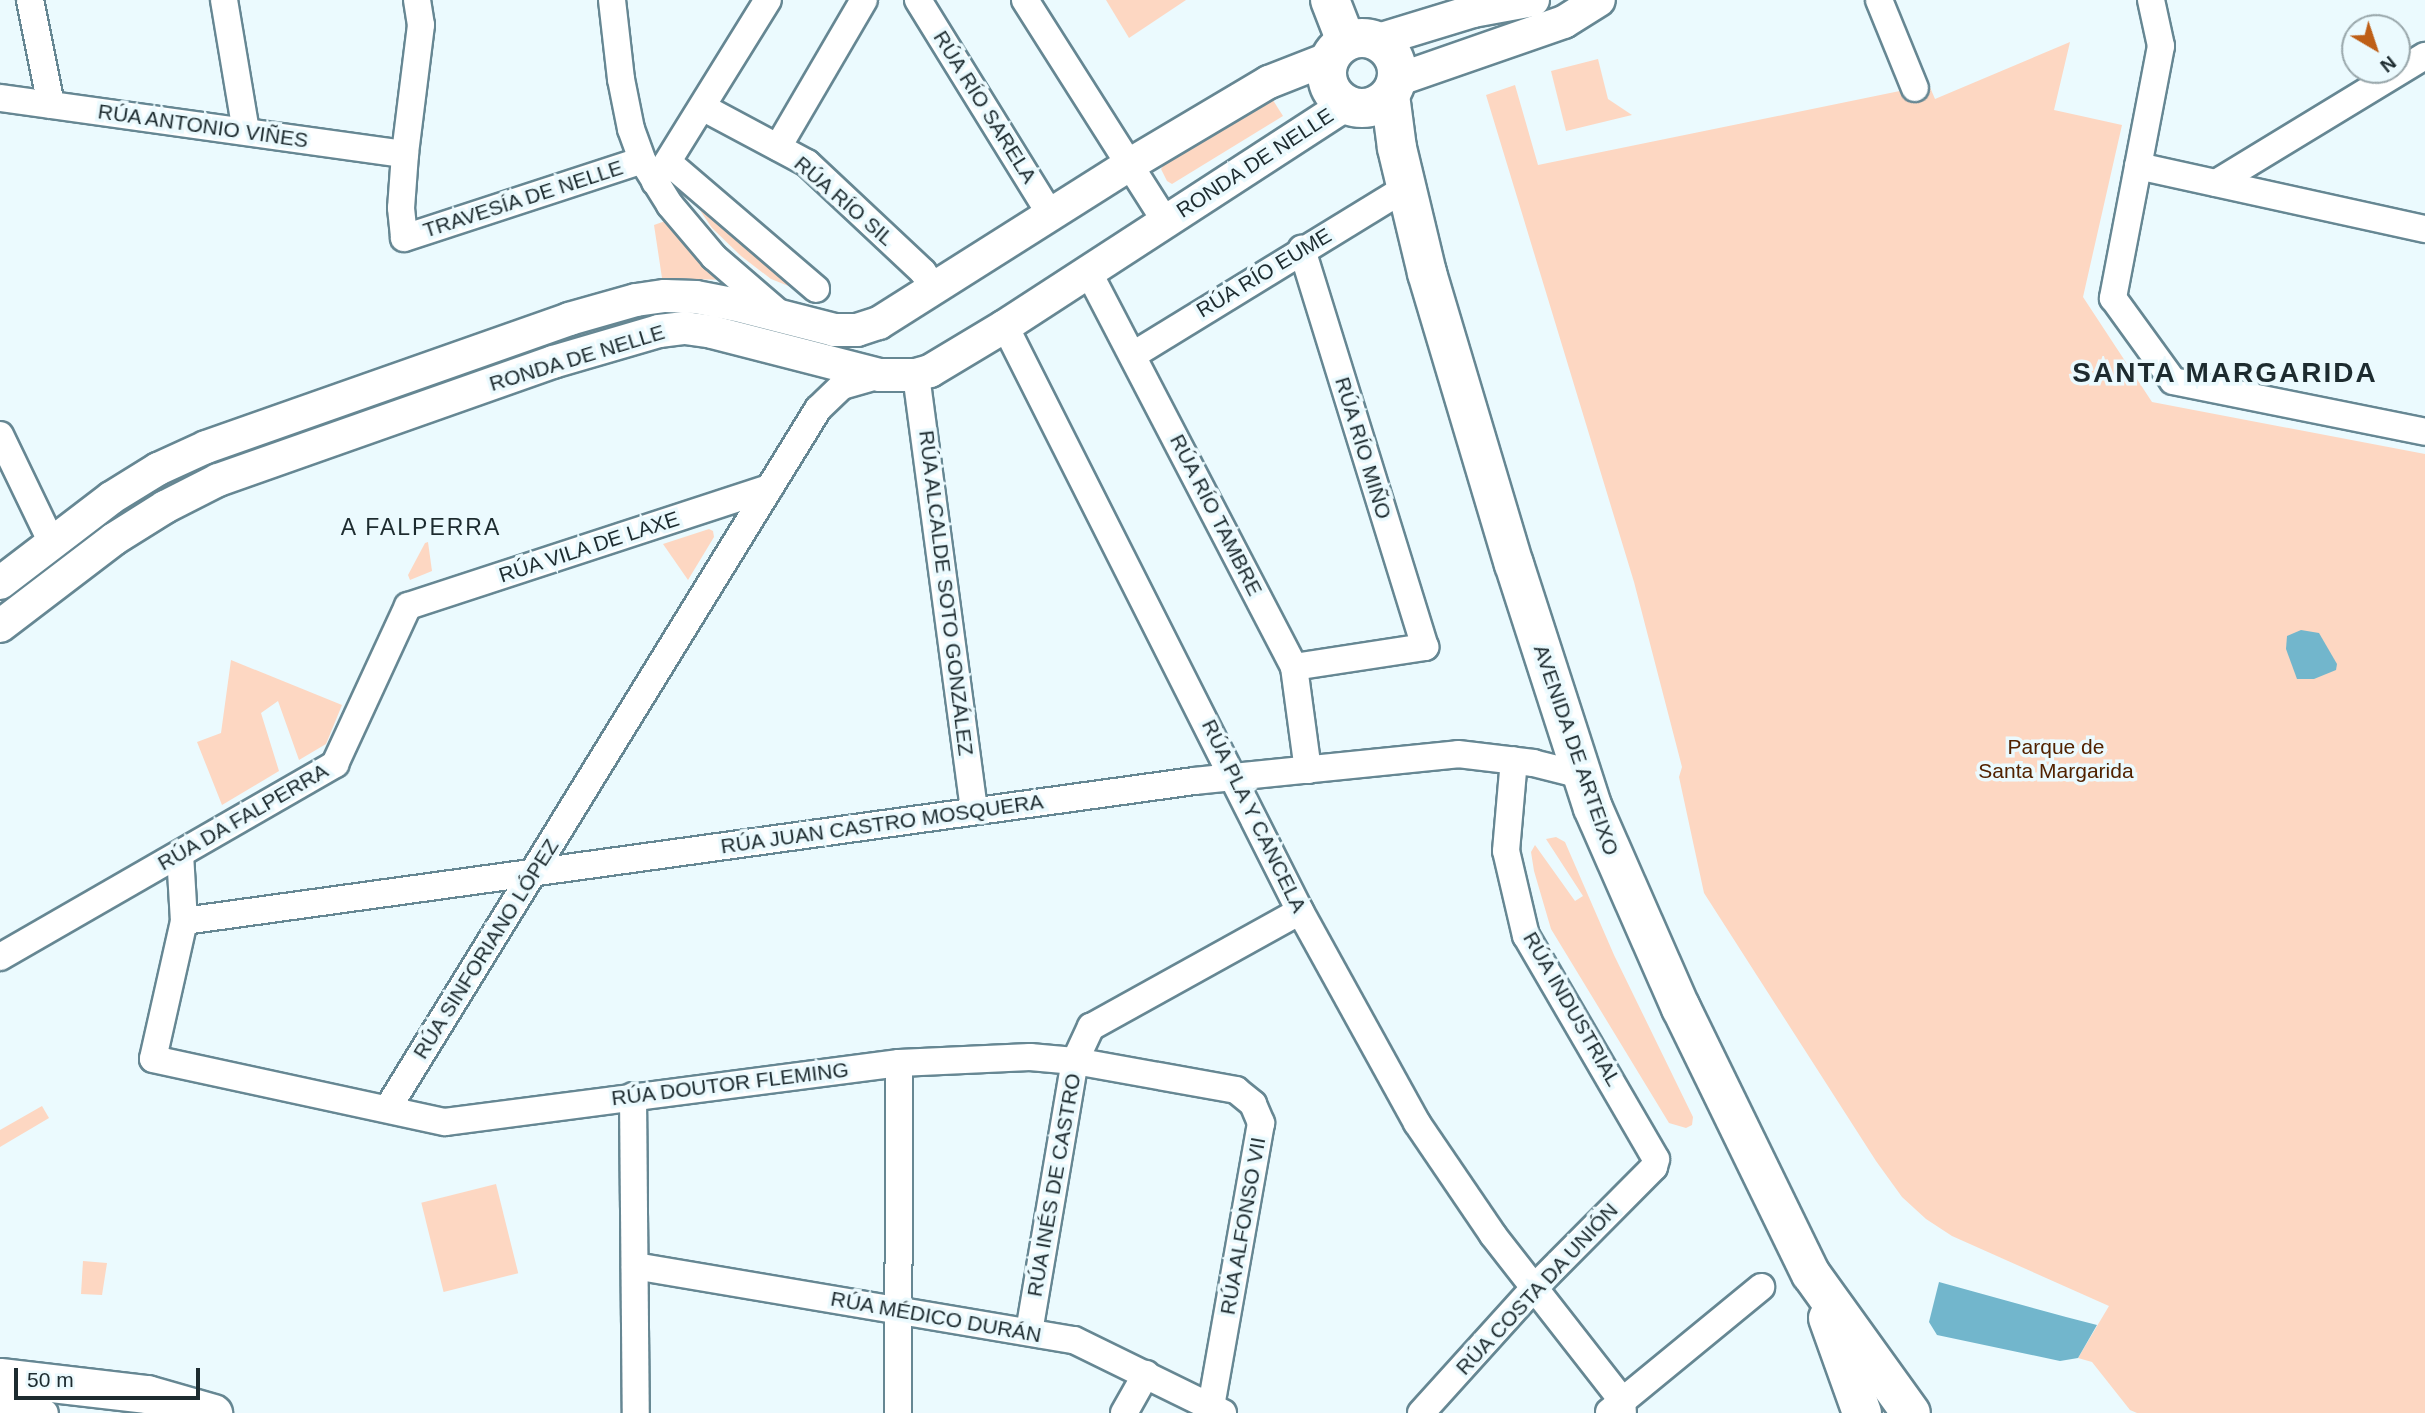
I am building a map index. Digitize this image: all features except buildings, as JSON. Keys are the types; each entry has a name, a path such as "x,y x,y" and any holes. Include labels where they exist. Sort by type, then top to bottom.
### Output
{"main road":[{"path":"1330,0 1354,44 1393,57 1373,97 1336,98 1326,79 1354,44 1353,0"},
{"name":"AVENIDA DE ARTEIXO","path":"1373,97 1397,194 1427,273"},
{"name":"AVENIDA DE ARTEIXO","path":"1373,97 1397,148 1427,273 1581,775 1631,900 1816,1283 1862,1413"},
{"name":"AVENIDA DE ARTEIXO","path":"1816,1283 1911,1413"},
{"path":"0,1377 147,1394 213,1413"}],"street":[{"path":"30,0 51,105"},
{"path":"224,0 246,131"},
{"path":"405,155 421,24 416,0"},
{"path":"612,0 621,79 631,129 655,168 670,205 713,257 781,315"},
{"path":"655,168 704,107 768,0"},
{"path":"778,147 864,0"},
{"name":"RÚA RÍO SARELA","path":"918,0 1051,215"},
{"path":"1025,0 1129,165"},
{"name":"RONDA DE NELLE","path":"0,583 123,491 159,469 206,447 569,319 636,300 665,296 696,297 781,315 834,330 857,330 879,323 1129,165 1269,82 1354,44 1473,11 1533,0"},
{"name":"RONDA DE NELLE","path":"0,626 114,540 165,507 218,480 552,362 659,331 685,328 901,375 949,361 1165,221 1373,97 1564,22 1600,0"},
{"path":"1879,0 1915,88"},
{"path":"2151,0 2161,46 2113,298 2173,381 2425,432"},
{"path":"2216,183 2425,56"},
{"name":"RÚA ANTONIO VIÑES","path":"0,98 405,155"},
{"name":"RÚA RÍO SIL","path":"704,107 807,163 923,272 935,289"},
{"name":"TRAVESÍA DE NELLE","path":"405,155 401,208 404,238 655,168"},
{"name":"RONDA DE NELLE","path":"1129,165 1165,221"},
{"path":"2138,166 2425,229"},
{"path":"655,168 816,289"},
{"name":"RÚA RÍO EUME","path":"1132,355 1302,249 1397,194"},
{"name":"RÚA RÍO MIÑO","path":"1294,667 1426,647 1302,249"},
{"name":"RÚA RÍO TAMBRE","path":"1088,271 1294,667 1308,770"},
{"path":"897,313 882,329 878,344 901,375"},
{"name":"RÚA PLA Y CANCELA","path":"1005,326 1300,911 1417,1123 1478,1214 1534,1288 1618,1409"},
{"path":"794,352 812,366 819,376 822,393 818,409"},
{"name":"RÚA SINFORIANO LÓPEZ","path":"388,1108 818,409 842,386 901,375"},
{"name":"RÚA ALCALDE SOTO GONZÁLEZ","path":"901,375 974,811"},
{"path":"0,435 52,543"},
{"name":"RÚA VILA DE LAXE","path":"408,606 769,488"},
{"name":"RÚA DA FALPERRA","path":"0,957 335,764 408,606"},
{"name":"RÚA JUAN CASTRO MOSQUERA","path":"184,921 974,811 1235,778 1458,754 1514,760 1581,775"},
{"name":"RÚA INDUSTRIAL","path":"1514,760 1506,851 1526,936 1655,1153 1654,1167"},
{"path":"180,854 184,921 153,1059 388,1108"},
{"name":"RÚA INÉS DE CASTRO","path":"1029,1332 1075,1061 1091,1027 1300,911"},
{"name":"RÚA DOUTOR FLEMING","path":"388,1108 445,1122 899,1062 1030,1057 1075,1061"},
{"name":"RÚA ALFONSO VII","path":"1075,1061 1236,1090 1253,1104 1261,1123 1217,1410"},
{"path":"898,1413 899,1062"},
{"path":"633,1096 636,1413"},
{"name":"RÚA COSTA DA UNIÓN","path":"1421,1413 1534,1288 1654,1167"},
{"name":"RÚA MÉDICO DURÁN","path":"635,1266 1074,1340 1217,1410"},
{"path":"1618,1409 1761,1287"},
{"path":"1124,1413 1146,1374"},
{"path":"0,1408 45,1413"}],"green space":[{"path":"1106,0 1186,0 1129,38"},
{"name":"Parque de Santa Margarida","path":"2070,42 2054,110 2122,125 2083,297 2152,402 2425,454 2425,1413 2137,1413 2130,1410 2092,1362 2078,1358 2109,1306 1952,1236 1926,1219 1902,1197 1876,1161 1704,893 1679,777 1682,767 1634,582 1486,95 1515,85 1538,165 1929,85 1935,99"},
{"path":"1598,59 1608,99 1632,115 1566,131 1551,71"},
{"path":"1271,97 1283,116 1172,184 1167,181 1161,169 1168,160"},
{"path":"691,197 816,297 771,279 741,256 712,228"},
{"path":"668,220 703,265 725,280 662,278 654,225"},
{"path":"709,529 713,531 714,537 688,580 663,544"},
{"path":"428,542 432,571 410,580 408,575"},
{"path":"231,660 342,705 326,744 299,760 278,701 261,713 279,771 222,805 197,742 221,733"},
{"path":"1556,837 1565,842 1614,955 1693,1117 1692,1125 1686,1128 1669,1123 1551,929 1534,871 1531,852 1535,845 1575,901 1583,896 1546,839"},
{"path":"42,1106 49,1118 0,1147 0,1130"},
{"path":"496,1184 518,1273 444,1292 421,1203"},
{"path":"83,1261 107,1263 102,1295 81,1294"}],"water":[{"path":"2301,630 2319,633 2337,664 2336,670 2314,679 2297,679 2286,649 2287,636"},
{"path":"1939,1282 2097,1325 2078,1358 2060,1361 1937,1335 1929,1322"}],"district":[{"name":"SANTA MARGARIDA","path":"2225,373"},
{"name":"A FALPERRA","path":"421,527"}]}
